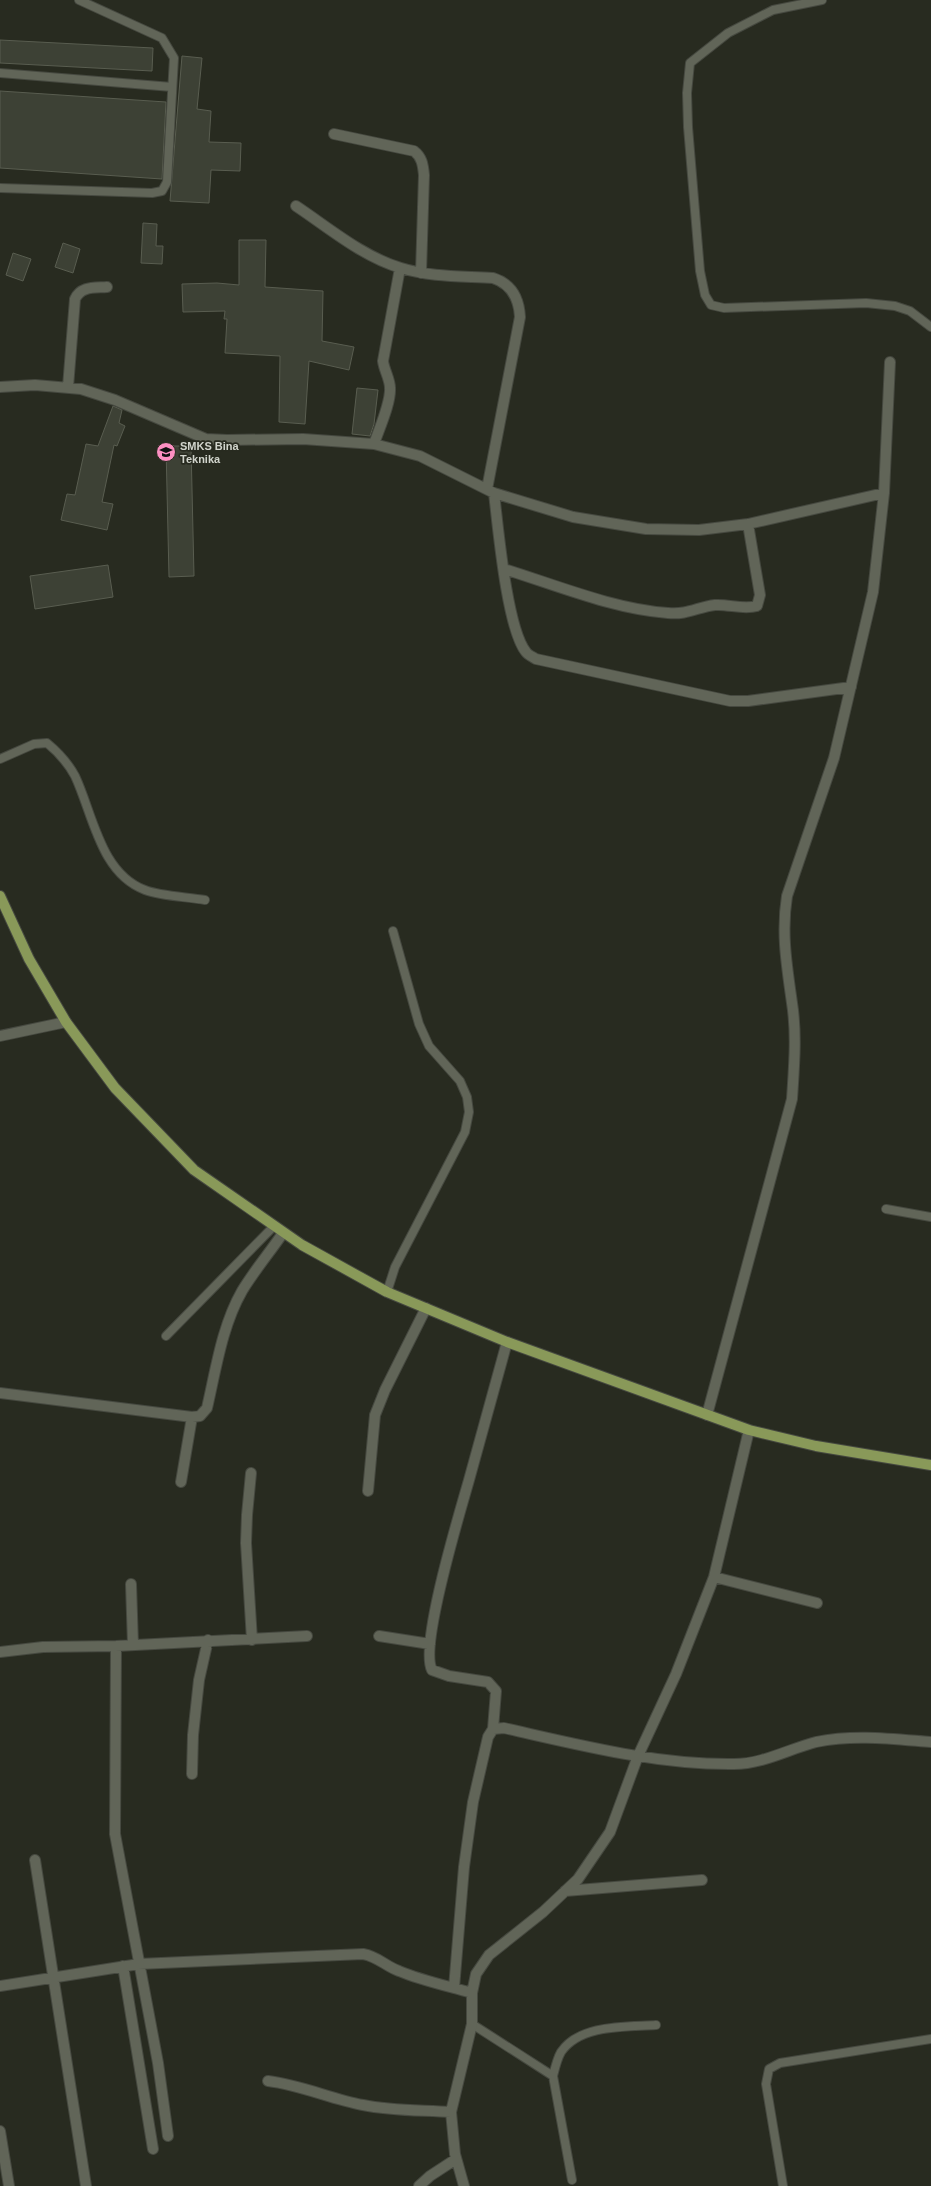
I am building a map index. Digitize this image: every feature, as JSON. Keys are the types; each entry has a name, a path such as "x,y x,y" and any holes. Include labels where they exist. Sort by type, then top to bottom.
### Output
{"main road":[{"path":"0,896 29,959 66,1022 115,1088 157,1134 194,1170 283,1233 333,1264 387,1292 507,1342 749,1430 816,1446 931,1465"}],"street":[{"path":"334,134 410,150 418,154 422,161 424,174 421,273"},
{"path":"296,206 360,249 400,268 421,273 502,281 512,291 519,302 519,325 491,491 514,625 526,652 536,660 730,701 748,701 851,687"},
{"path":"374,444 388,402 390,388 384,371 383,361 400,268"},
{"path":"68,387 75,299 78,292 82,290 107,287"},
{"path":"707,1415 792,1099 796,1044 786,965 784,911 787,896 834,758 873,592 884,493 890,362"},
{"path":"0,387 35,385 68,387 115,400 206,438 227,440 303,438 374,444 420,456 491,491 573,517 646,530 699,530 748,524 884,493"},
{"path":"504,569 614,603 668,614 689,613 715,605 749,608 757,606 760,595 748,524"},
{"path":"0,1036 66,1022"},
{"path":"0,1393 192,1417 200,1416 207,1408 223,1339 242,1291 283,1233"},
{"path":"368,1491 375,1415 385,1390 426,1308"},
{"path":"454,1988 458,1928 473,1802 488,1737 493,1729 496,1691 488,1682 449,1676 435,1672 429,1662 430,1644 443,1572 507,1342"},
{"path":"181,1482 192,1417"},
{"path":"464,2186 456,2159 452,2112 472,2024 472,1993 476,1974 489,1955 543,1912 578,1879 610,1832 638,1756 673,1681 714,1577 749,1430"},
{"path":"251,1473 246,1515 246,1543 252,1640"},
{"path":"714,1577 817,1603"},
{"path":"131,1584 132,1645"},
{"path":"0,1652 43,1647 116,1646 307,1636"},
{"path":"379,1636 430,1644"},
{"path":"192,1774 193,1735 198,1680 208,1640"},
{"path":"116,1646 115,1834 138,1964 158,2063 168,2136"},
{"path":"493,1729 504,1728 638,1756 736,1764 755,1761 816,1743 837,1739 856,1737 931,1742"},
{"path":"35,1860 86,2186"},
{"path":"566,1891 702,1880"},
{"path":"0,1986 138,1964 363,1954 375,1956 393,1969 409,1975 472,1993"},
{"path":"123,1966 153,2149"},
{"path":"268,2080 290,2083 342,2100 381,2108 452,2112"},
{"path":"0,2131 9,2186"},
{"path":"418,2186 430,2176 456,2159"}],"lane":[{"path":"0,188 152,193 162,191 167,182 174,58 162,38 79,0"},
{"path":"822,0 773,10 728,34 690,63 686,93 688,126 700,271 705,296 711,305 724,308 866,304 895,306 910,311 931,327"},
{"path":"0,73 172,88"},
{"path":"0,760 34,744 47,743 60,754 74,775 106,854 122,875 145,890 206,900"},
{"path":"387,1292 395,1267 465,1132 469,1112 467,1097 460,1081 430,1046 419,1024 393,932"},
{"path":"886,1209 931,1217"},
{"path":"166,1336 274,1226"},
{"path":"472,2024 552,2076"},
{"path":"572,2180 552,2076 562,2052 580,2035 614,2028 656,2025"},
{"path":"783,2186 766,2084 769,2069 780,2063 931,2039"}],"building":[{"path":"0,40 153,48 152,71 0,63"},
{"path":"182,56 202,58 197,109 211,111 209,142 241,143 240,171 211,170 209,203 170,201"},
{"path":"0,91 166,102 162,179 0,168"},
{"path":"143,223 157,224 156,246 163,246 162,264 141,263"},
{"path":"239,240 266,240 265,287 323,291 322,341 354,347 349,370 309,361 305,424 279,422 280,356 225,353 227,319 224,319 225,311 183,312 182,284 217,283 239,285"},
{"path":"63,243 80,249 73,273 55,267"},
{"path":"13,253 31,259 23,281 6,275"},
{"path":"357,388 378,390 374,424 370,436 352,434"},
{"path":"113,406 122,410 119,423 125,426 117,446 114,445 102,502 113,504 107,530 61,520 67,494 75,495 86,444 98,446"},
{"path":"166,446 191,446 194,576 169,577"},
{"path":"108,565 113,597 35,609 30,576"}],"place":[{"name":"SMKS Bina Teknika","path":"166,452"}]}
